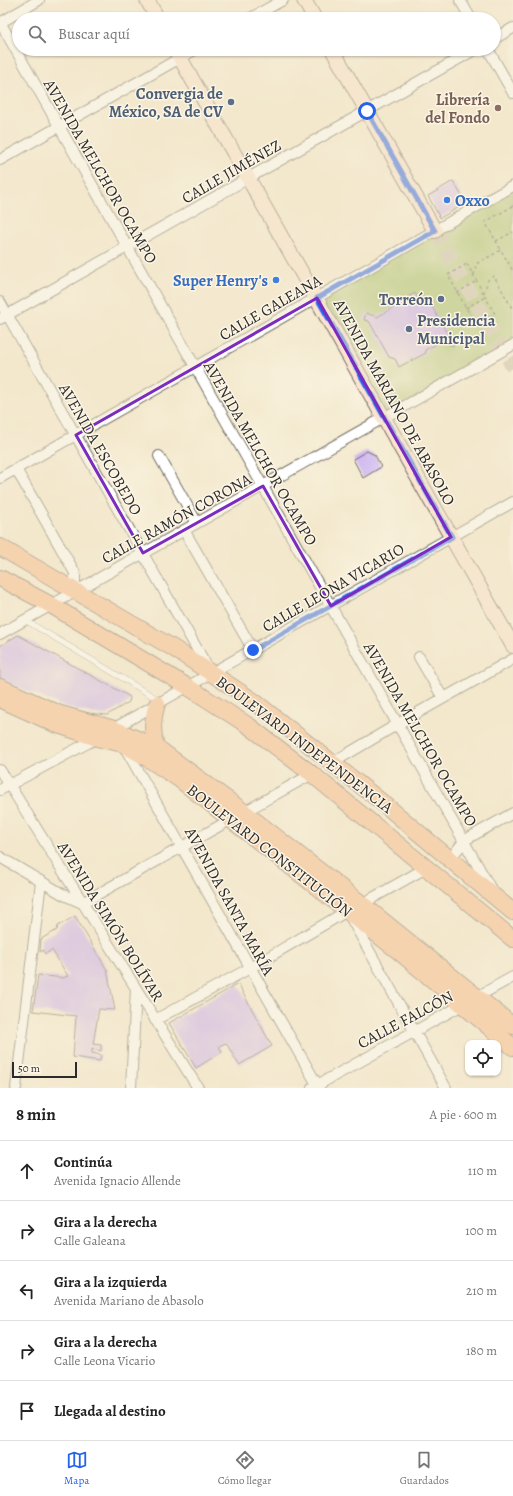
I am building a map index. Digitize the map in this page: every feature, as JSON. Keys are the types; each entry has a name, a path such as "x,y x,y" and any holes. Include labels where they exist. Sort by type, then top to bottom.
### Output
{"main road":[{"name":"BOULEVARD INDEPENDENCIA","path":"0,547 173,648 255,702 332,762 513,912"},
{"name":"BOULEVARD INDEPENDENCIA","path":"0,578 51,605 250,726 312,774 513,939"},
{"name":"BOULEVARD CONSTITUCIÓN","path":"0,687 60,714 114,729 156,747 244,812 362,904 471,1001 513,1047"},
{"name":"BOULEVARD CONSTITUCIÓN","path":"0,699 55,724 98,738 123,744 144,756 179,780 347,911 471,1001 513,1026"},
{"path":"156,747 152,734 152,727 153,717 159,703"}],"street":[{"path":"19,12 39,0"},
{"path":"147,0 154,12"},
{"path":"262,12 283,0"},
{"path":"304,0 311,12"},
{"path":"460,0 467,12"},
{"path":"0,23 12,16"},
{"name":"AVENIDA MELCHOR OCAMPO","path":"0,23 12,44"},
{"path":"501,35 513,28"},
{"name":"AVENIDA MELCHOR OCAMPO","path":"19,56 465,840 496,898"},
{"path":"0,160 59,127 175,56"},
{"name":"AVENIDA MARIANO DE ABASOLO","path":"179,56 513,646"},
{"path":"336,56 435,231"},
{"name":"CALLE JIMÉNEZ","path":"4,317 464,56"},
{"path":"492,56 513,93"},
{"name":"CALLE GALEANA","path":"0,478 513,186"},
{"name":"AVENIDA ESCOBEDO","path":"0,302 4,317 76,435 212,674"},
{"name":"CALLE RAMÓN CORONA","path":"0,634 513,345"},
{"path":"159,456 197,523"},
{"path":"16,469 75,573 75,592"},
{"name":"CALLE LEONA VICARIO","path":"4,787 98,738 513,502"},
{"path":"184,530 253,650"},
{"path":"419,657 443,698"},
{"path":"332,762 443,698 513,660"},
{"name":"AVENIDA SANTA MARÍA","path":"114,729 182,847 316,1087"},
{"name":"AVENIDA SIMÓN BOLÍVAR","path":"0,770 4,787 82,903 198,1088"},
{"path":"244,812 312,774"},
{"path":"450,859 465,840 513,813"},
{"path":"0,857 64,895 82,903 230,820"},
{"path":"362,904 426,868"},
{"path":"16,1088 41,882"},
{"path":"155,1020 250,968 347,911 446,1088"},
{"name":"CALLE FALCÓN","path":"316,1087 513,977"},
{"path":"131,1088 136,989"}],"lane":[{"path":"24,620 159,703"}],"path":[{"path":"513,206 485,222 513,271"},
{"path":"496,242 513,232"},
{"path":"474,276 476,264 501,250"},
{"path":"467,264 474,276 495,314 476,326 448,276 467,264"},
{"path":"484,293 488,280 494,276 513,310"},
{"path":"457,293 477,281"},
{"path":"466,308 485,296"}],"highlighted area":[{"path":"317,298 451,537 331,606 263,486 143,553 76,435"}],"green space":[{"path":"513,185 513,345 385,417 317,297"}],"building":[{"name":"Oxxo","path":"453,181 466,203 440,218 428,196"},
{"name":"Presidencia Municipal","path":"415,293 419,299 429,301 449,337 456,339 454,346 440,342 425,350 426,353 399,367 395,359 389,357 369,321 364,320 366,313 377,317 393,308 391,306"},
{"path":"367,451 375,455 381,467 363,478 353,459"},
{"path":"18,635 130,697 129,702 107,715 89,713 64,707 0,679 0,646"},
{"path":"75,916 107,970 115,1010 99,1009 93,1044 101,1045 101,1051 92,1049 92,1053 101,1055 100,1061 73,1057 76,1016 33,1011 38,975 63,978 68,976 52,950 45,954 43,950 40,952 41,939 57,930 58,926"},
{"path":"238,984 272,1046 239,1065 226,1043 219,1046 222,1052 196,1068 169,1023"}],"tunnel":[{"path":"435,231 513,368"}],"place":[{"name":"Convergia de México, SA de CV","path":"231,102"},
{"name":"Librería del Fondo","path":"498,108"},
{"name":"Oxxo","path":"447,200"},
{"name":"Super Henry's","path":"276,280"},
{"name":"Torreón","path":"441,299"},
{"name":"Presidencia Municipal","path":"409,329"}],"route":[{"path":"253,650 452,537 317,298 435,231 367,111"}]}
